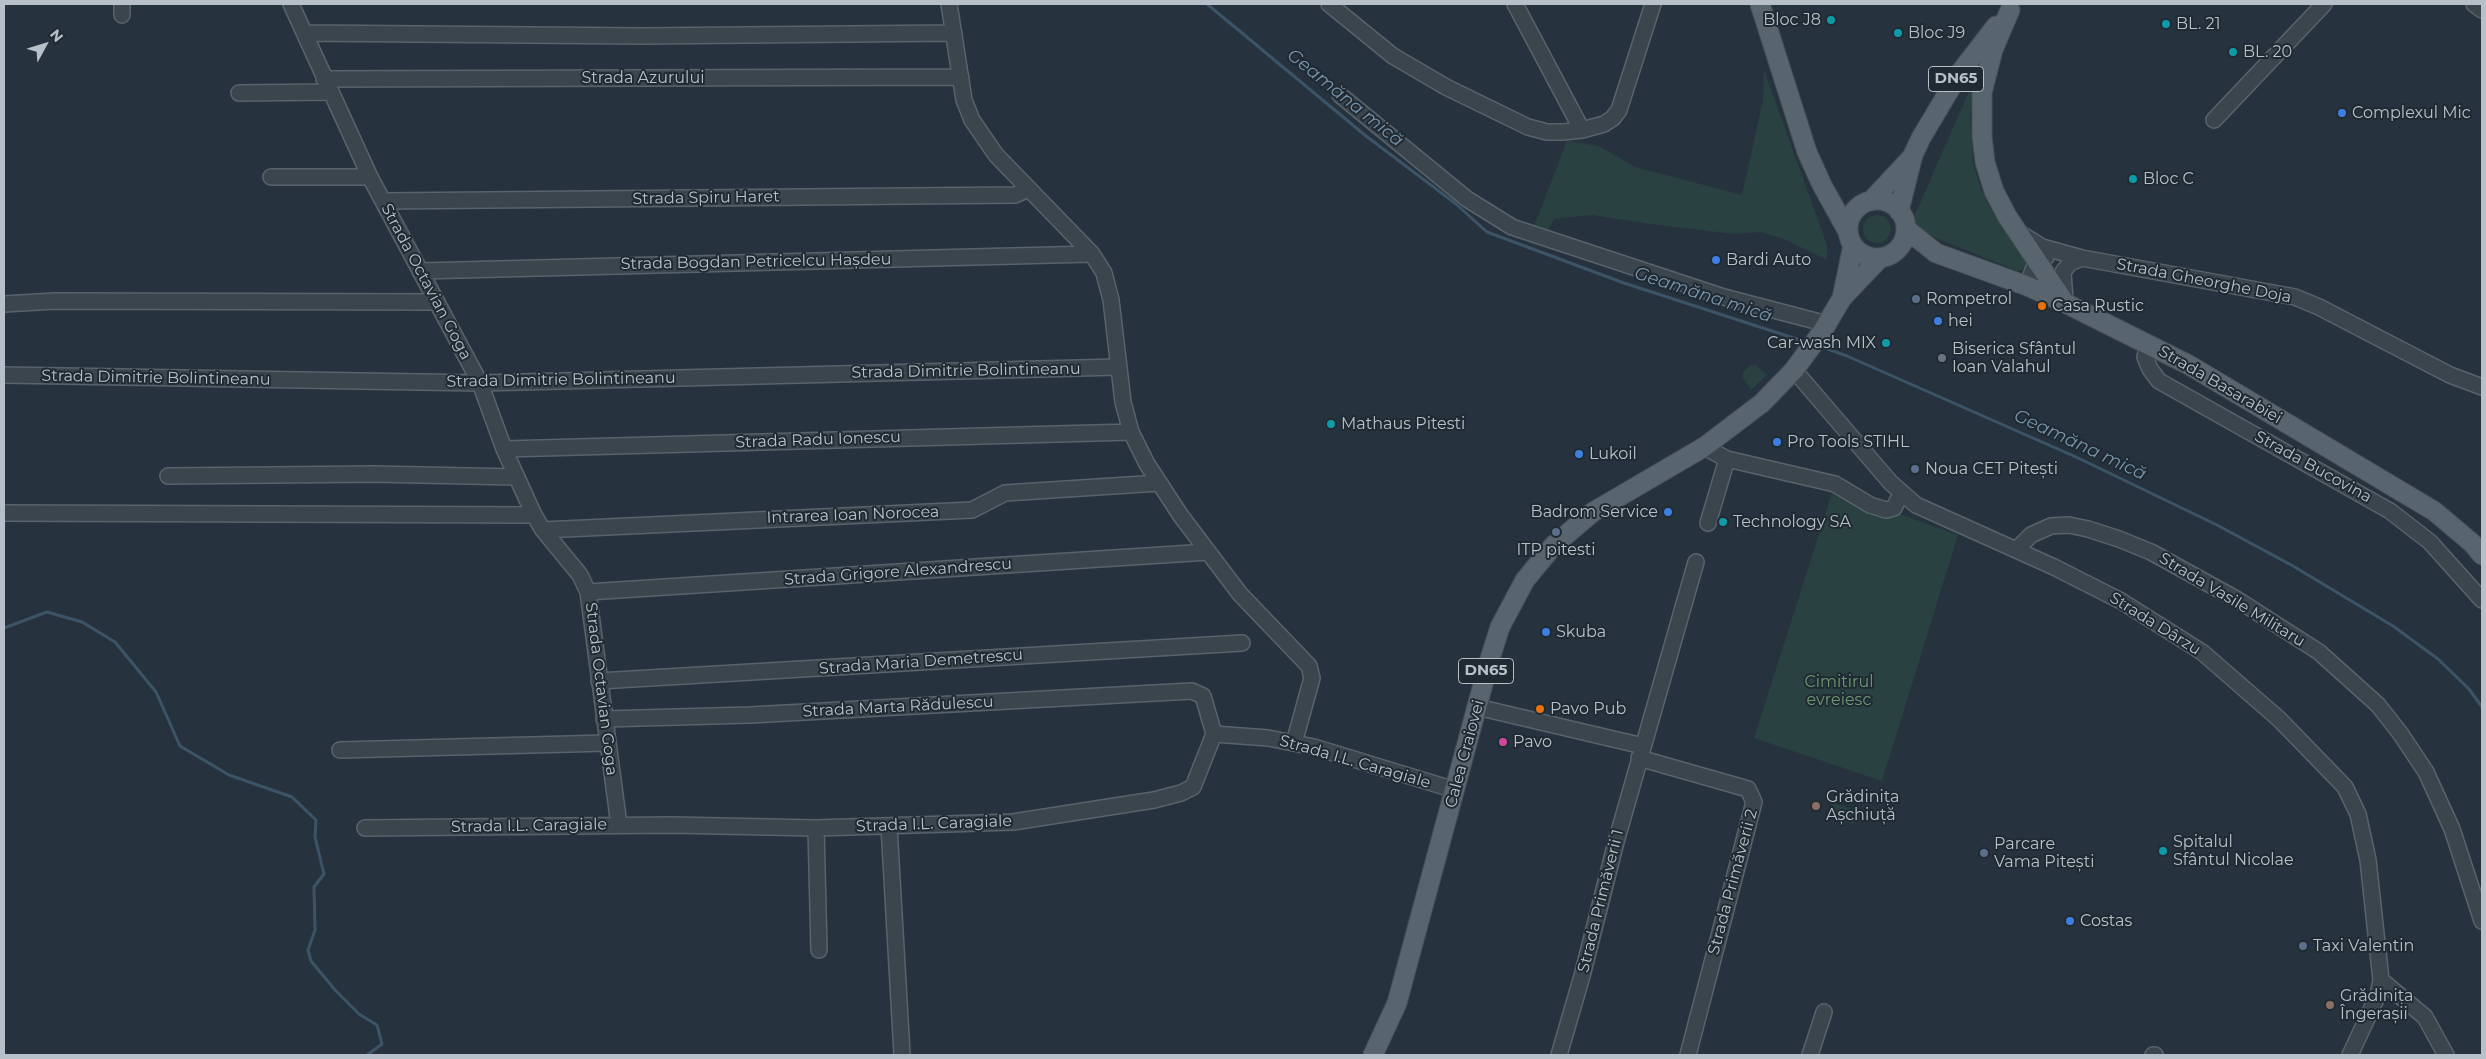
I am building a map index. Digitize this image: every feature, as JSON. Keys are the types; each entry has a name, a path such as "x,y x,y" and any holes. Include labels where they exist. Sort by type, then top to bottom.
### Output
{"main road":[{"path":"1760,4 1807,152 1850,238 1864,255 1936,253"},
{"path":"2013,7 1985,76 1982,97 1982,136 1985,162 1994,191 2007,216 2065,303"},
{"name":"DN65","path":"1913,155 1939,106 1960,74 2013,7"},
{"path":"1842,298 1851,216 1867,203 1913,155"},
{"path":"1842,298 1887,255 1900,246 1913,155"},
{"path":"1822,185 1834,194 1867,203 1887,202 1936,253"},
{"name":"Strada Basarabiei","path":"1936,253 2027,286 2190,365 2408,494 2452,525 2482,555"},
{"name":"Calea Craiovei","path":"1373,1055 1397,1003 1500,627 1525,580 1554,545 1593,512 1704,447 1762,403 1794,370 1825,328 1842,298"}],"street":[{"name":"Strada Octavian Goga","path":"292,4 327,86 370,177 480,383 504,449 534,515 543,530 580,575 588,592 619,825"},
{"path":"949,4 964,100 972,120 996,155 1092,254 1104,273 1111,300 1123,402 1131,432 1147,464 1208,552 1240,594 1309,666 1312,678 1294,743"},
{"path":"1329,4 1393,56 1496,113 1528,127 1547,132 1582,130 1604,124 1613,118 1619,110 1653,4"},
{"path":"1515,4 1582,130"},
{"path":"2214,120 2324,4"},
{"path":"2474,4 2482,10"},
{"path":"304,33 631,36 954,33"},
{"name":"Strada Azurului","path":"239,93 327,86 961,77"},
{"path":"1340,95 1467,199 1512,227 1724,297 1825,328"},
{"path":"271,177 370,177"},
{"name":"Strada Spiru Haret","path":"384,202 1015,195 1028,189"},
{"name":"Strada Gheorghe Doja","path":"2018,233 2056,252 2294,297 2319,307 2450,375 2482,387"},
{"path":"2027,286 2038,261 2056,252"},
{"name":"Strada Bogdan Petricelcu Hașdeu","path":"420,271 1092,254"},
{"path":"2065,303 2062,272 2070,263 2082,258"},
{"path":"4,304 55,301 437,302"},
{"name":"Strada Bucovina","path":"2148,344 2145,357 2150,369 2159,381 2390,511 2430,542 2482,600"},
{"name":"Strada Dimitrie Bolintineanu","path":"4,375 480,383 1119,367"},
{"name":"Strada Dârzu","path":"1794,370 1843,430 1901,493 1916,505 2016,550 2121,601 2202,652 2279,719 2345,787 2358,814 2368,860 2381,980 2378,995 2350,1055"},
{"name":"Strada Radu Ionescu","path":"504,449 1131,432"},
{"path":"1704,447 1727,459 1835,484 1870,505 1886,510 1894,508 1901,493"},
{"path":"1708,523 1727,459"},
{"path":"168,476 374,474 516,477"},
{"name":"Intrarea Ioan Norocea","path":"543,530 972,510 1005,493 1159,483"},
{"path":"4,513 534,515"},
{"name":"Strada Vasile Militaru","path":"2016,550 2032,535 2051,526 2088,529 2119,538 2151,552 2238,600 2319,652 2378,705 2400,733 2426,772 2452,829 2482,920"},
{"name":"Strada Grigore Alexandrescu","path":"588,592 1208,552"},
{"name":"Strada Primăverii 1","path":"1559,1055 1582,976 1602,891 1696,562"},
{"name":"Strada Maria Demetrescu","path":"599,681 1242,643"},
{"name":"Strada Marta Rădulescu","path":"604,719 750,715 1192,691 1203,696 1214,734"},
{"name":"Strada Primăverii 2","path":"1477,707 1641,752 1748,789 1754,802 1688,1055"},
{"name":"Strada I.L. Caragiale","path":"365,828 619,825 816,828 1013,822 1144,802 1182,793 1192,787 1214,734 1268,738 1294,743 1455,790"},
{"path":"340,750 607,743"},
{"path":"889,826 902,1054"},
{"path":"816,828 819,950"},
{"path":"2381,980 2425,1017 2446,1055"},
{"path":"1810,1055 1824,1012"}],"green space":[{"path":"1764,70 1827,245 1827,260 1784,239 1761,232 1735,234 1592,215 1554,219 1544,238 1531,234 1567,141 1599,146 1635,167 1742,195 1763,100"},
{"path":"1975,78 1978,82 1970,114 1973,163 1981,189 1994,215 2026,259 2025,269 2018,271 1921,232 1915,227 1913,219"},
{"path":"1877,215 1887,219 1891,229 1887,239 1877,243 1867,239 1863,229 1867,219"},
{"path":"1750,365 1756,365 1767,375 1751,390 1743,378 1743,373"},
{"name":"Cimitirul evreiesc","path":"1833,490 1958,535 1882,781 1754,738"},
{"path":"1833,803 1858,811 1854,824 1829,817"}],"waterway":[{"name":"Geamăna mică","path":"1207,4 1366,136 1456,204 1487,232 1624,283 1806,342"},
{"name":"Geamăna mică","path":"1819,346 1847,356 2076,457 2217,525 2293,566 2393,626 2438,659 2469,689 2482,707"},
{"path":"4,628 47,612 82,622 115,642 156,692 180,746 229,775 292,797 316,820 315,837 324,874 314,887 315,930 308,950 311,961 336,991 359,1014 377,1025 382,1044 367,1055"}],"place":[{"name":"Bloc J8","path":"1831,20"},
{"name":"BL. 21","path":"2166,24"},
{"name":"Bloc J9","path":"1898,33"},
{"name":"BL. 20","path":"2233,52"},
{"name":"Complexul Mic","path":"2342,113"},
{"name":"Bloc C","path":"2133,179"},
{"name":"Bardi Auto","path":"1716,260"},
{"name":"Rompetrol","path":"1916,299"},
{"name":"Casa Rustic","path":"2042,306"},
{"name":"hei","path":"1938,321"},
{"name":"Car-wash MIX","path":"1886,343"},
{"name":"Biserica Sfântul Ioan Valahul","path":"1942,358"},
{"name":"Mathaus Pitesti","path":"1331,424"},
{"name":"Pro Tools STIHL","path":"1777,442"},
{"name":"Lukoil","path":"1579,454"},
{"name":"Noua CET Pitești","path":"1915,469"},
{"name":"Badrom Service","path":"1668,512"},
{"name":"Technology SA","path":"1723,522"},
{"name":"ITP pitesti","path":"1556,532"},
{"name":"Skuba","path":"1546,632"},
{"name":"Pavo Pub","path":"1540,709"},
{"name":"Pavo","path":"1503,742"},
{"name":"Grădinița Așchiuță","path":"1816,806"},
{"name":"Spitalul Sfântul Nicolae","path":"2163,851"},
{"name":"Parcare Vama Pitești","path":"1984,853"},
{"name":"Costas","path":"2070,921"},
{"name":"Taxi Valentin","path":"2303,946"},
{"name":"Grădinița Îngerașii","path":"2330,1005"}]}
